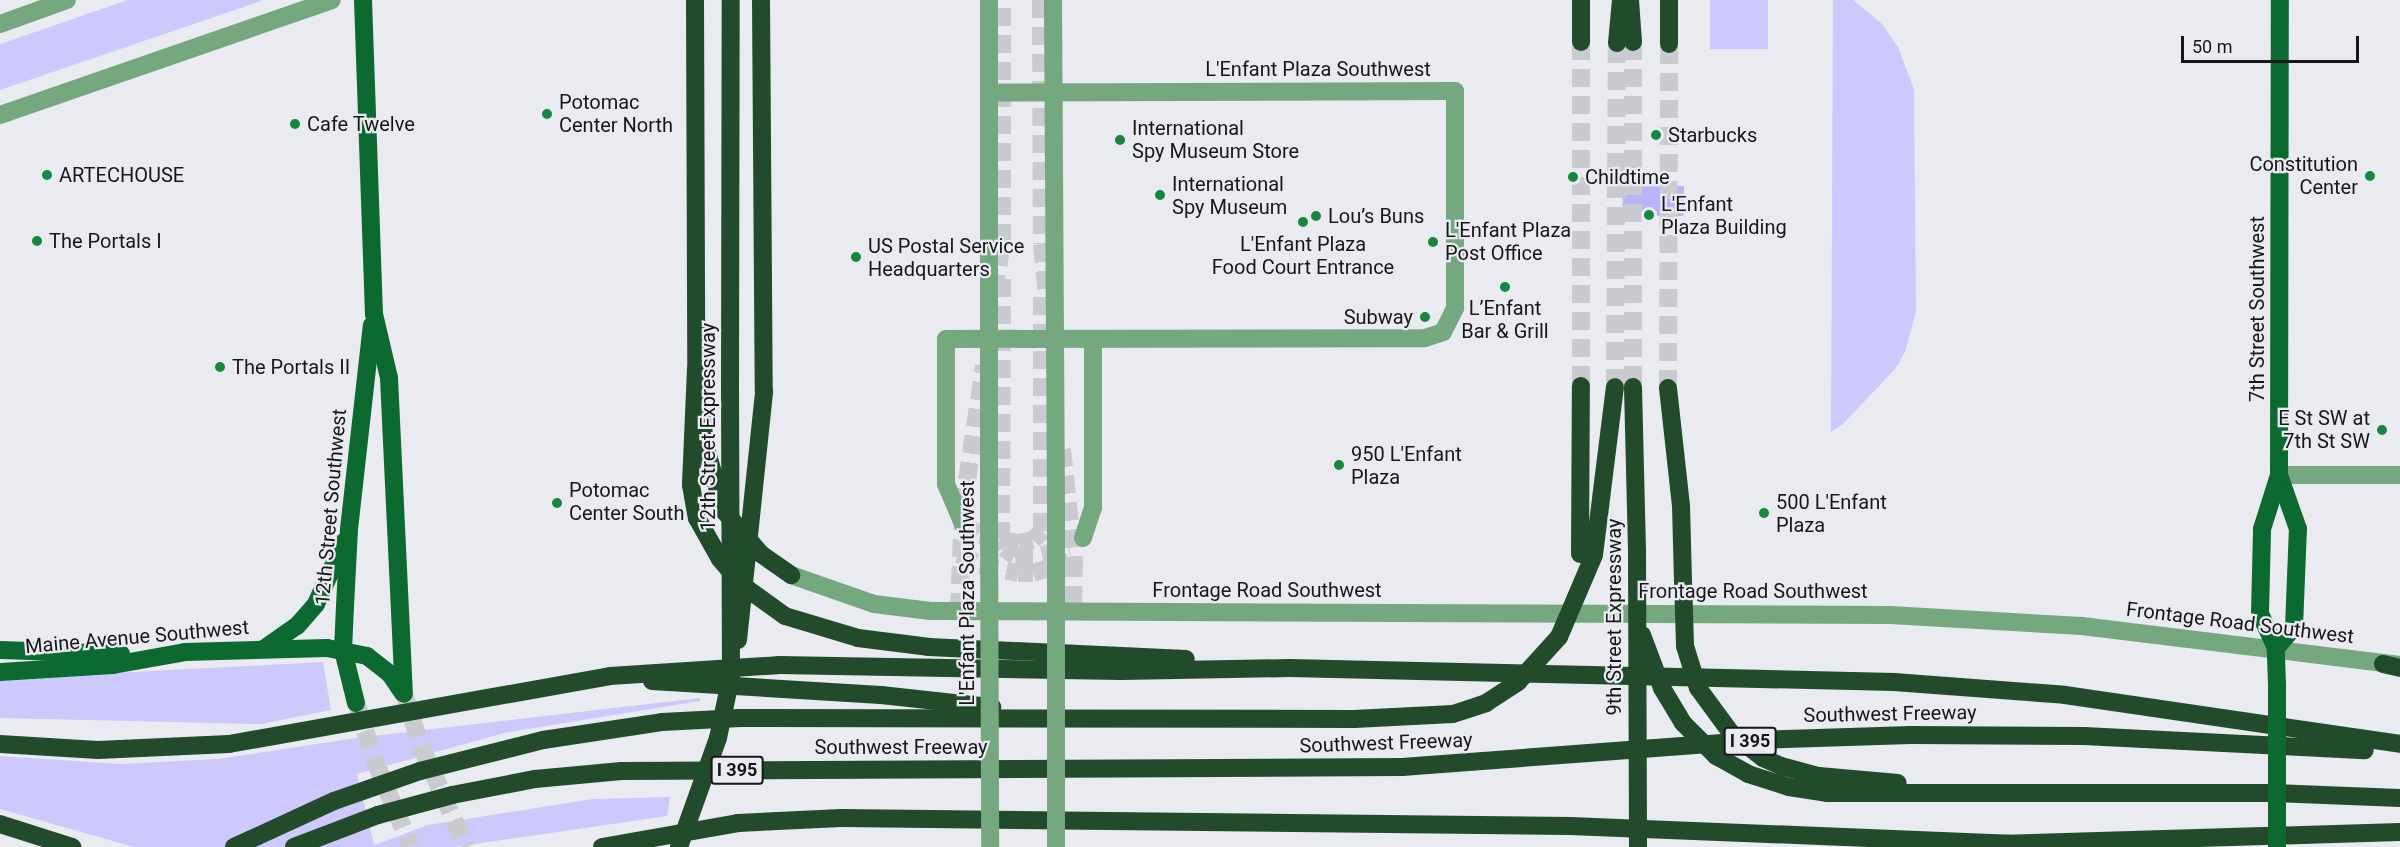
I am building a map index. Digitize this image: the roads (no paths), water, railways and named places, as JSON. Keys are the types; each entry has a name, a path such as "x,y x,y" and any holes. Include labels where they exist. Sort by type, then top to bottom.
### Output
{"highway":[{"path":"695,0 698,67 696,369 690,468 697,518 720,559 742,585 785,616 834,632 907,646 1120,654 1290,668"},
{"path":"698,67 702,0"},
{"name":"12th Street Expressway","path":"679,847 715,748 731,677 731,0"},
{"path":"731,677 742,618 764,390 761,0"},
{"path":"1581,0 1581,42"},
{"path":"1622,0 1625,43 1630,0"},
{"path":"1669,0 1669,44"},
{"path":"696,369 705,445 724,511 761,554 791,575"},
{"path":"1581,386 1587,554"},
{"path":"234,847 371,788 533,742 662,722 740,718 1080,716 1354,719 1433,716 1486,702 1535,667 1569,620 1587,554 1614,387"},
{"name":"9th Street Expressway","path":"1633,387 1637,552 1638,847"},
{"path":"1668,388 1682,505 1685,646 1698,688 1731,733 1763,758 1781,766 1819,776 1987,791"},
{"path":"1637,622 1662,688 1683,723 1716,756 1748,774 1809,792 2276,793 2400,798"},
{"path":"0,744 98,750 228,744 610,676 778,665 1121,670 1290,668 1894,682 2066,695 2400,744"},
{"path":"610,676 703,686 881,695 1080,716"},
{"name":"Southwest Freeway","path":"294,847 378,815 495,786 622,771 1391,768 1759,740 1922,735 2084,736 2400,751"},
{"path":"602,847 738,823 841,818 1559,825 2009,844"},
{"path":"0,824 72,847"},
{"path":"1900,847 2400,832"}],"main road":[{"name":"12th Street Southwest","path":"356,703 343,650 349,529 374,314 363,0"},
{"name":"7th Street Southwest","path":"2277,847 2276,648 2260,613 2262,529 2279,475 2280,0"},
{"name":"12th Street Southwest","path":"374,314 389,378 404,694"},
{"name":"7th Street Southwest","path":"2276,648 2294,627 2298,529 2279,475"},
{"path":"265,648 297,626 316,604 349,529"},
{"name":"Maine Avenue Southwest","path":"0,672 113,665 185,652 265,648 343,650 367,656 380,664 404,694"},
{"path":"0,650 113,654 185,652"}],"street":[{"path":"0,24 67,0"},
{"path":"0,115 332,0"},
{"name":"L'Enfant Plaza Southwest","path":"989,0 990,847"},
{"path":"1053,0 1056,847"},
{"name":"L'Enfant Plaza Southwest","path":"989,93 1455,91 1455,308 1443,332 1425,338 990,340"},
{"path":"963,524 946,484 946,339 990,340"},
{"path":"1083,538 1093,508 1093,340"},
{"path":"2279,475 2400,475"},
{"name":"Frontage Road Southwest","path":"791,575 874,604 958,611 1890,615 2082,626 2276,648 2394,666"}],"tunnel":[{"path":"994,292 1002,242 1002,0"},
{"path":"1041,0 1042,244 1048,308"},
{"path":"1581,42 1581,386"},
{"path":"1633,42 1633,387"},
{"path":"1615,387 1617,43"},
{"path":"1668,388 1669,44"},
{"path":"1002,279 1001,540 1004,548 1015,556 1042,555 1069,548"},
{"path":"963,524 980,535 1019,543 1033,540 1042,531 1042,294"},
{"path":"959,611 963,507 984,366"},
{"path":"1062,449 1074,559 1073,611"},
{"path":"959,554 980,565 1018,573 1033,573 1069,561"},
{"path":"404,694 421,746 466,847"},
{"path":"357,705 375,761 411,847"}],"place":[{"name":"Potomac Center North","path":"547,114"},
{"name":"Cafe Twelve","path":"295,124"},
{"name":"Starbucks","path":"1656,135"},
{"name":"International Spy Museum Store","path":"1120,140"},
{"name":"ARTECHOUSE","path":"47,175"},
{"name":"Constitution Center","path":"2370,176"},
{"name":"Childtime","path":"1573,177"},
{"name":"International Spy Museum","path":"1160,195"},
{"name":"L'Enfant Plaza Building","path":"1649,215"},
{"name":"Lou’s Buns","path":"1316,216"},
{"name":"L'Enfant Plaza Food Court Entrance","path":"1303,222"},
{"name":"The Portals I","path":"37,241"},
{"name":"L'Enfant Plaza Post Office","path":"1433,242"},
{"name":"US Postal Service Headquarters","path":"856,257"},
{"name":"L’Enfant Bar & Grill","path":"1505,287"},
{"name":"Subway","path":"1425,317"},
{"name":"The Portals II","path":"220,367"},
{"name":"E St SW at 7th St SW","path":"2382,430"},
{"name":"950 L'Enfant Plaza","path":"1339,465"},
{"name":"Potomac Center South","path":"557,503"},
{"name":"500 L'Enfant Plaza","path":"1764,513"}]}
